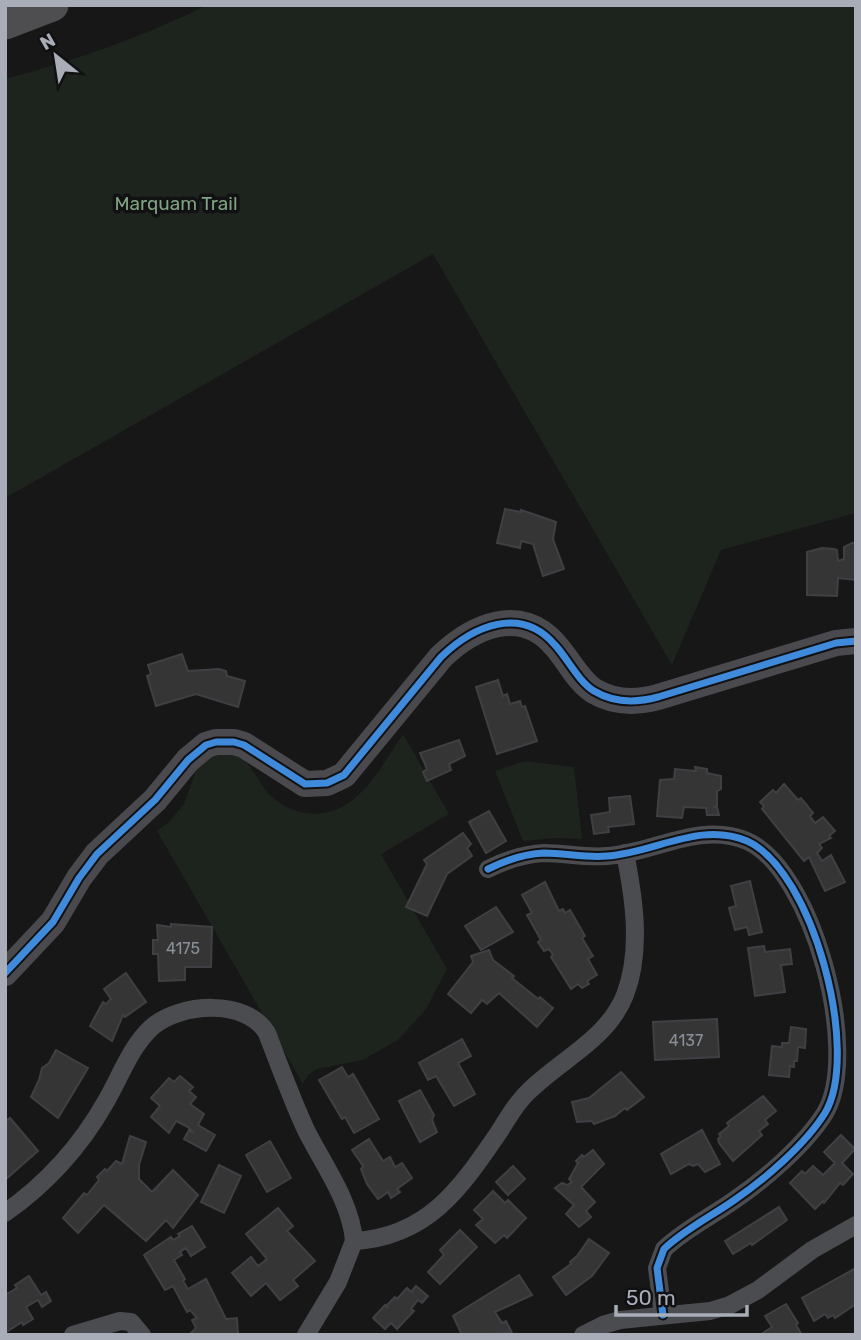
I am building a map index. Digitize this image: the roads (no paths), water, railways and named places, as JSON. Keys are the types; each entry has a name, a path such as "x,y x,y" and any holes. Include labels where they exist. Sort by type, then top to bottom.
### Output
{"highway":[{"path":"5,23 52,5"}],"main road":[{"path":"5,973 52,922 97,853 155,800 197,751 215,742 234,742 244,745 305,784 314,785 336,780 354,764 441,657 480,631 512,622 531,626 554,643 594,691 609,698 630,701 658,698 836,643 856,641"}],"street":[{"path":"488,869 525,855 543,853 607,856 684,838 715,835 755,845 777,863 803,908 823,962 834,1007 839,1052 836,1087 825,1113 812,1130 749,1190 664,1249 657,1268 663,1315"},
{"path":"354,1241 394,1233 432,1213 451,1198 465,1182 521,1099 602,1032 615,1015 625,996 634,954 634,910 625,853"},
{"path":"5,1213 27,1197 70,1154 104,1104 138,1043 152,1027 161,1020 197,1008 222,1009 245,1014 263,1026 267,1033 306,1129 345,1209 354,1241 338,1282 306,1335"},
{"path":"583,1335 620,1320 710,1311 730,1305 758,1290 811,1250 856,1225"},
{"path":"73,1335 120,1321 131,1322 142,1335"}],"park label":[{"name":"Marquam Trail","path":"176,203"}]}
